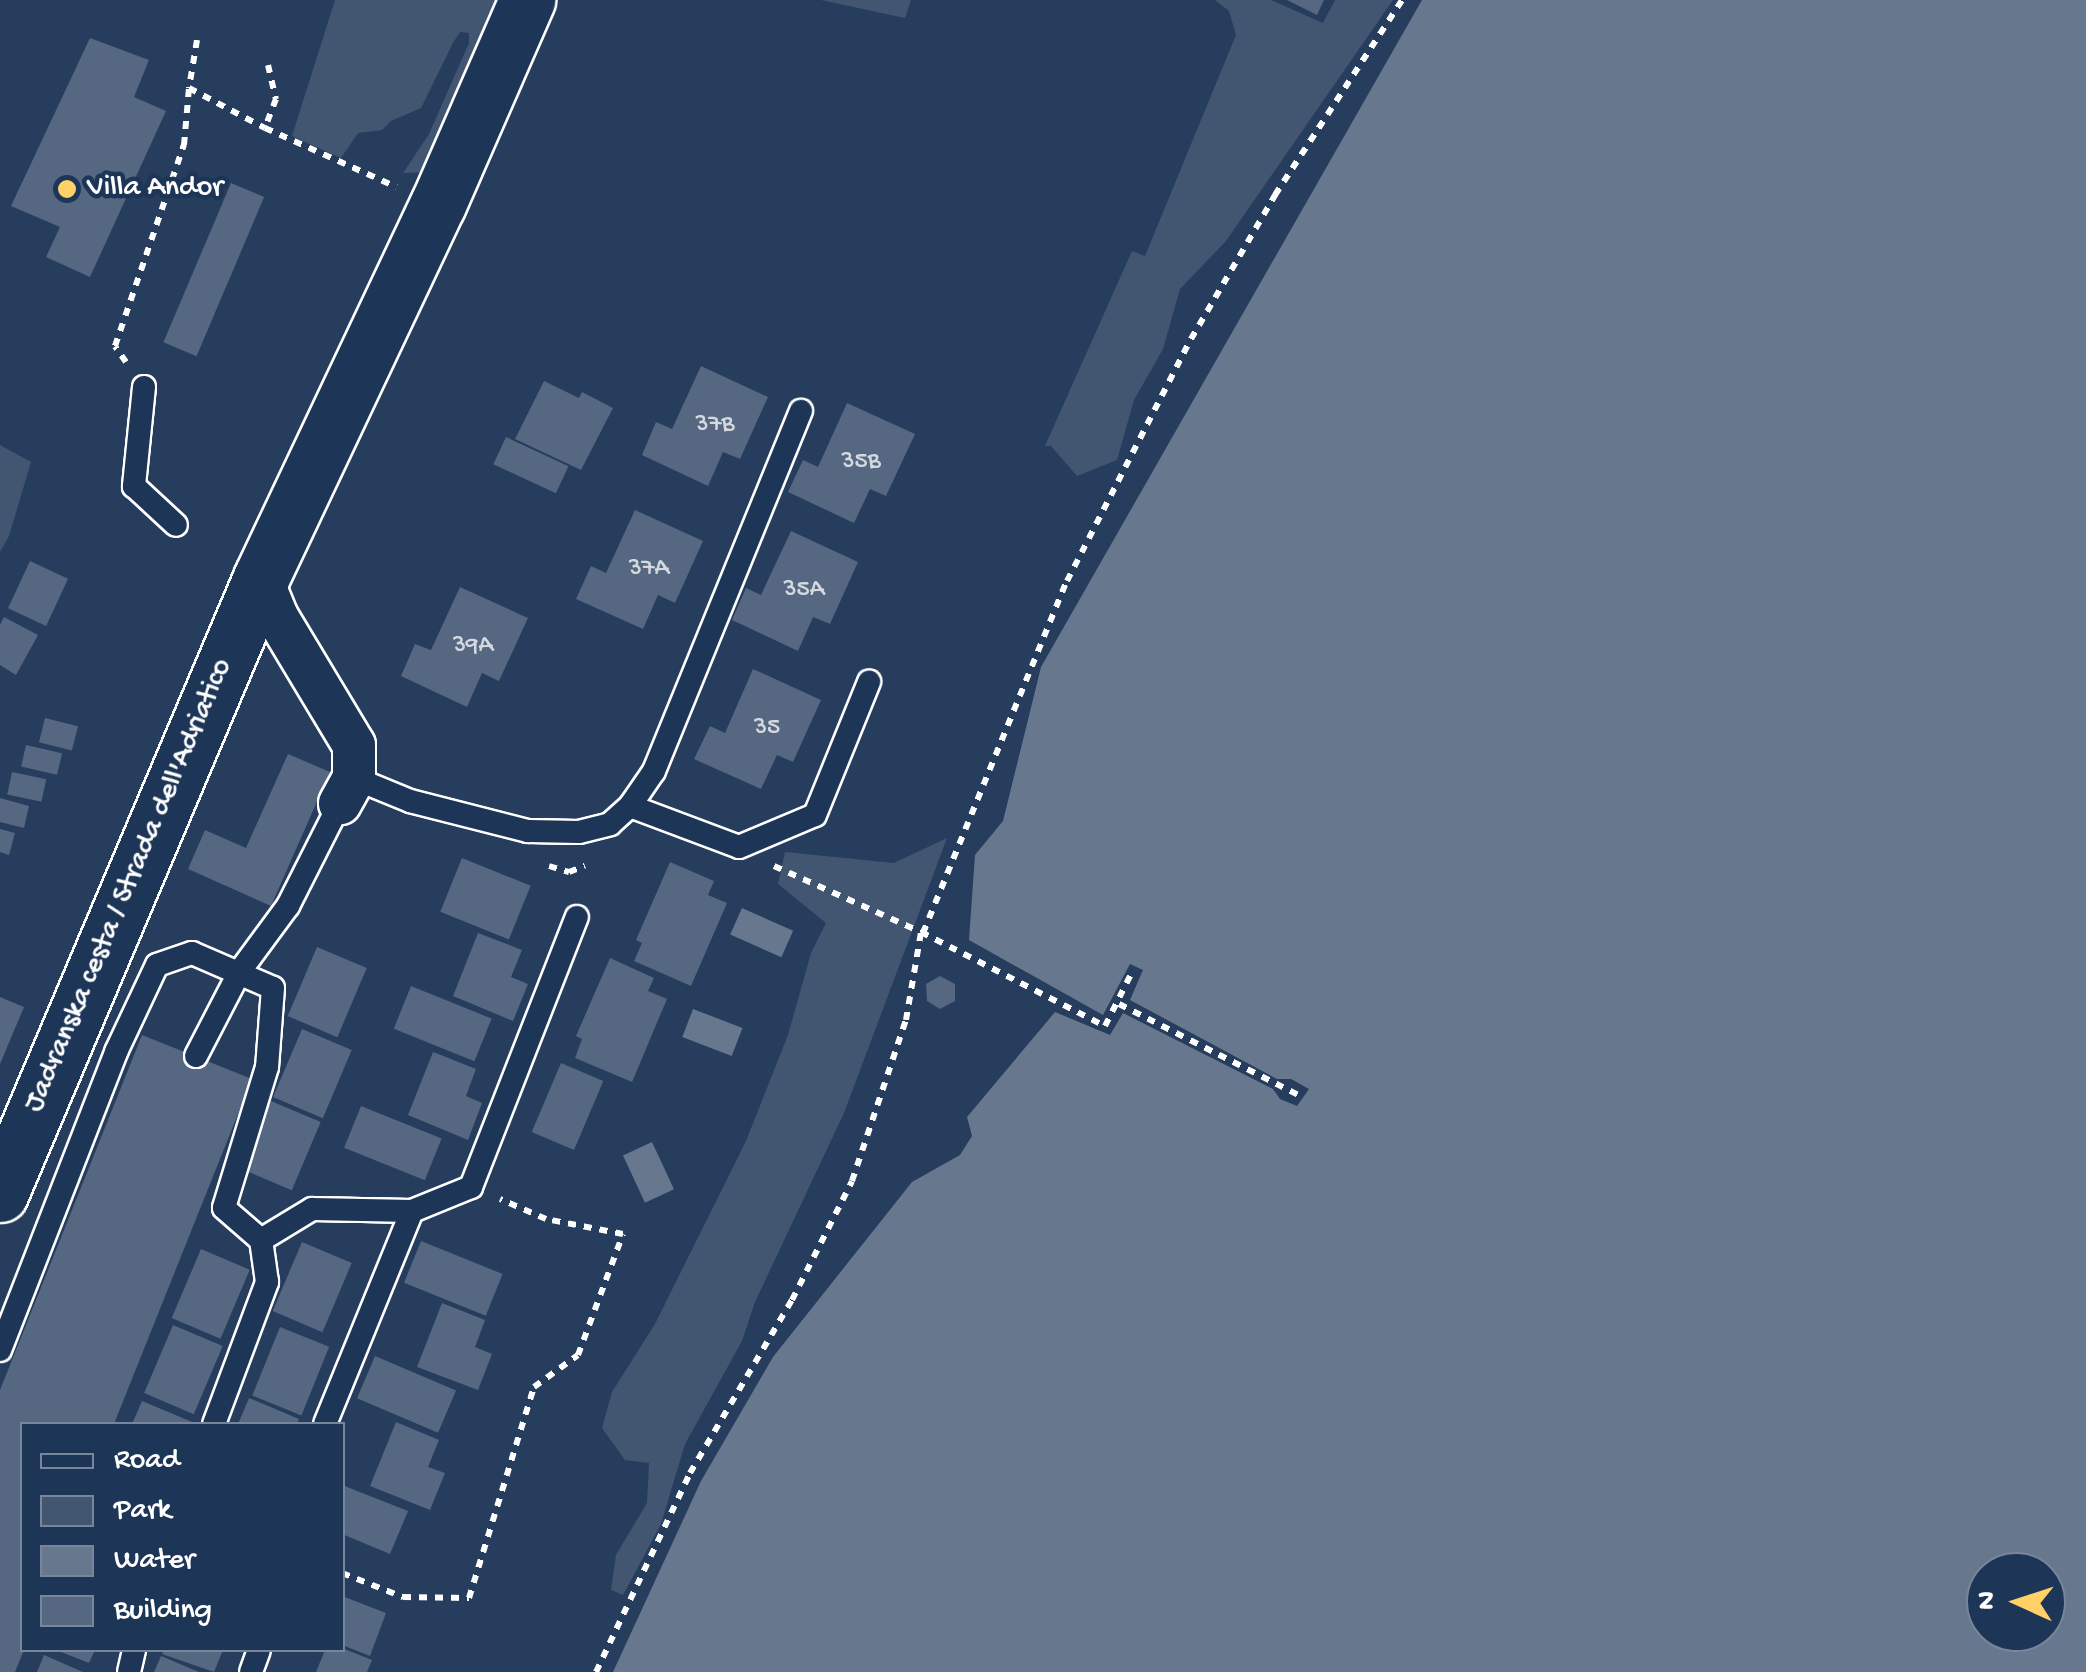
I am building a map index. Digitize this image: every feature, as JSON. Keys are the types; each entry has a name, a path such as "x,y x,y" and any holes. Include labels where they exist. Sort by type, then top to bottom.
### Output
{"main road":[{"name":"Jadranska cesta / Strada dell'Adriatico","path":"0,1194 261,578 438,204 527,0"}],"street":[{"path":"261,578 277,617 354,745 347,791"}],"lane":[{"path":"144,387 134,486 176,525"},
{"path":"196,1056 240,972 288,906 347,791 410,801 528,831 579,832 610,824 630,806 654,772 801,411"},
{"path":"630,806 740,847 814,815 869,682"},
{"path":"261,1240 312,1209 412,1211 470,1186 577,917"},
{"path":"0,1350 55,1233 116,1052 157,965 192,952 273,988 266,1067 224,1208 261,1240 267,1282 215,1422"},
{"path":"326,1422 412,1211"}],"path":[{"path":"596,1672 690,1473 792,1300 852,1181 906,1020 922,933 1067,582 1164,390 1275,195 1402,0"},
{"path":"144,387 114,346 184,145 188,88 197,40"},
{"path":"266,128 276,99 268,65"},
{"path":"188,88 398,188"},
{"path":"760,870 770,864 922,933 1105,1026 1132,972"},
{"path":"1119,1004 1300,1096"},
{"path":"345,1574 404,1597 470,1598 534,1387 578,1355 623,1234 546,1219 470,1186"}],"green space":[{"path":"335,0 505,0 434,172 403,173 429,134 469,43 469,33 460,32 421,108 391,121 382,130 358,133 341,158 292,136"},
{"path":"821,0 911,0 905,18"},
{"path":"1215,0 1271,0 1323,23 1335,0 1393,0 1226,241 1180,289 1163,349 1134,400 1117,460 1077,476 1051,446 1045,446 1132,251 1145,256 1236,35 1229,11"},
{"path":"0,445 31,462 9,536 0,552"},
{"path":"947,838 844,1113 755,1302 742,1341 685,1444 661,1524 623,1595 611,1590 616,1555 647,1503 649,1463 625,1460 602,1428 612,1392 655,1324 746,1141 788,1035 811,953 826,923 778,884 785,852 894,863"}],"water":[{"path":"1422,0 2086,0 2086,1672 613,1672 701,1481 773,1357 912,1182 960,1155 972,1136 967,1117 1055,1012 1110,1035 1123,1013 1273,1089 1280,1099 1297,1106 1309,1089 1291,1079 1277,1079 1130,1000 1143,970 1130,964 1103,1015 969,940 975,855 1003,821 1041,667"},
{"path":"742,908 793,931 781,957 730,934"},
{"path":"693,1009 742,1028 732,1056 682,1037"},
{"path":"652,1142 674,1189 645,1203 623,1156"}],"building":[{"path":"1287,0 1324,0 1317,15"},
{"path":"90,38 149,60 134,97 166,111 90,277 46,257 60,227 11,206"},
{"path":"231,183 264,197 197,356 163,342"},
{"path":"701,366 768,397 740,459 723,452 708,486 642,455 656,422 672,429"},
{"path":"544,381 579,398 582,392 613,408 581,470 515,439"},
{"path":"847,403 915,434 886,496 870,489 854,523 788,492 803,460 818,467"},
{"path":"506,437 569,466 556,493 493,464"},
{"path":"635,510 703,541 675,603 658,595 643,629 576,599 591,566 606,573"},
{"path":"791,531 858,562 830,624 813,617 798,651 732,620 746,588 761,595"},
{"path":"30,561 68,579 46,626 8,608"},
{"path":"460,587 528,618 499,681 482,673 467,707 401,676 415,644 431,650"},
{"path":"4,617 38,635 16,675 0,665 0,625"},
{"path":"753,669 821,700 793,762 777,755 761,789 694,759 710,726 725,733"},
{"path":"45,718 78,726 72,750 39,742"},
{"path":"26,745 62,753 57,775 21,766"},
{"path":"288,754 330,772 271,906 188,869 205,830 246,848"},
{"path":"12,772 46,779 41,802 7,794"},
{"path":"0,798 29,806 24,828 0,822"},
{"path":"0,829 15,833 9,855 0,852"},
{"path":"462,858 531,886 509,939 440,912"},
{"path":"670,862 714,881 708,895 727,903 691,986 634,961 642,943 636,940"},
{"path":"478,933 522,950 511,977 528,984 513,1021 453,996"},
{"path":"317,947 367,968 337,1037 288,1016"},
{"path":"610,958 654,978 648,991 667,999 632,1082 575,1058 582,1039 576,1036"},
{"path":"940,976 955,984 955,1001 940,1009 927,1001 926,984"},
{"path":"411,986 492,1019 474,1061 394,1029"},
{"path":"0,997 24,1007 0,1064"},
{"path":"302,1029 352,1050 323,1118 273,1097"},
{"path":"142,1035 252,1079 115,1422 20,1422 20,1652 23,1652 15,1672 0,1672 0,1390"},
{"path":"433,1052 476,1069 466,1096 482,1103 468,1140 408,1115"},
{"path":"561,1063 603,1081 574,1150 532,1132"},
{"path":"271,1101 321,1122 292,1190 242,1169"},
{"path":"361,1106 442,1139 425,1180 344,1148"},
{"path":"421,1241 503,1274 486,1316 404,1283"},
{"path":"302,1242 352,1263 322,1332 273,1311"},
{"path":"201,1249 250,1270 220,1339 172,1318"},
{"path":"442,1303 485,1320 475,1347 492,1354 478,1390 417,1367"},
{"path":"173,1325 223,1346 194,1414 144,1393"},
{"path":"280,1327 329,1347 301,1415 252,1396"},
{"path":"375,1356 456,1390 438,1433 357,1398"},
{"path":"249,1398 299,1419 298,1422 239,1422"},
{"path":"142,1401 192,1422 133,1422"},
{"path":"396,1422 439,1440 428,1467 445,1473 430,1510 370,1486"},
{"path":"345,1486 408,1511 390,1554 345,1535"},
{"path":"345,1597 386,1613 370,1656 345,1646"},
{"path":"345,1649 372,1660 367,1672 316,1672 324,1652"},
{"path":"61,1652 94,1652 89,1663"},
{"path":"163,1652 222,1652 214,1672"},
{"path":"44,1655 83,1672 37,1672"},
{"path":"161,1656 199,1672 154,1672"}],"place":[{"name":"Villa Andor","path":"67,189"}]}
